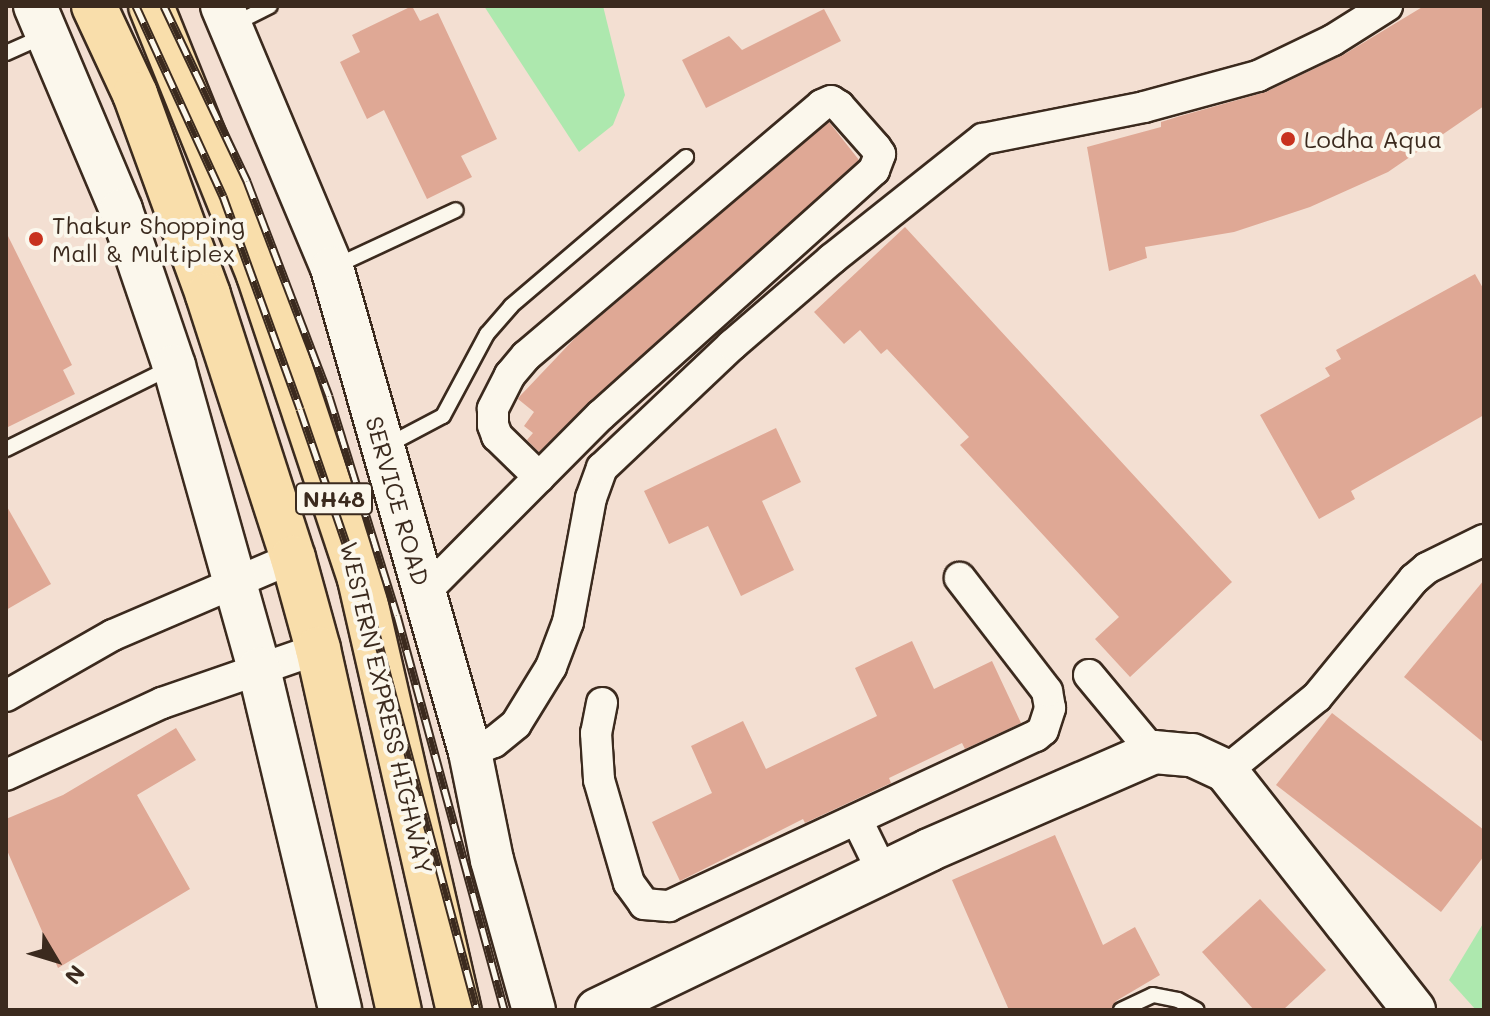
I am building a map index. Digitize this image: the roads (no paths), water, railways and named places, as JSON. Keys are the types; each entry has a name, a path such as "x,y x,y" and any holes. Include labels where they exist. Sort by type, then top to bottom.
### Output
{"highway":[{"name":"NH48","path":"94,6 135,94 182,223 293,558 318,649 399,1010"},
{"name":"WESTERN EXPRESS HIGHWAY","path":"151,6 259,275 360,579 459,1010"}],"main road":[{"name":"SERVICE ROAD","path":"226,16 332,268 470,752 492,860 534,1010"},
{"path":"41,20 121,210 174,366 259,669 340,1010"},
{"path":"597,1010 883,873 1153,752 1192,755 1226,771 1414,1010"}],"street":[{"path":"470,752 494,742 516,724 551,667 568,622 591,498 602,468 732,345 844,249 983,139 1144,107 1258,76 1333,40 1387,6"},
{"path":"424,593 601,415 874,170 880,154 835,103 822,105 526,356 510,375 493,409 493,425 497,436 539,477"},
{"path":"1226,771 1317,697 1414,579 1427,568 1484,540"},
{"path":"6,696 113,635 293,558"},
{"path":"602,703 596,733 599,780 629,883 644,904 669,906 1036,736 1043,730 1050,708 1047,691 960,578"},
{"path":"6,775 162,703 318,649"},
{"path":"1089,675 1153,752"},
{"path":"857,820 883,873"}],"lane":[{"path":"226,16 270,6"},
{"path":"6,53 41,20"},
{"path":"383,448 443,416 487,334 511,306 686,157"},
{"path":"332,268 456,210"},
{"path":"6,449 174,366"},
{"path":"1121,1010 1153,995 1178,1000 1197,1010"}],"railway":[{"path":"136,6 223,196 373,622 477,1010"},
{"path":"164,6 247,181 329,396 397,615 504,1010"}],"place":[{"name":"Lodha Aqua","path":"1288,139"},
{"name":"Thakur Shopping Mall & Multiplex","path":"36,239"}]}
